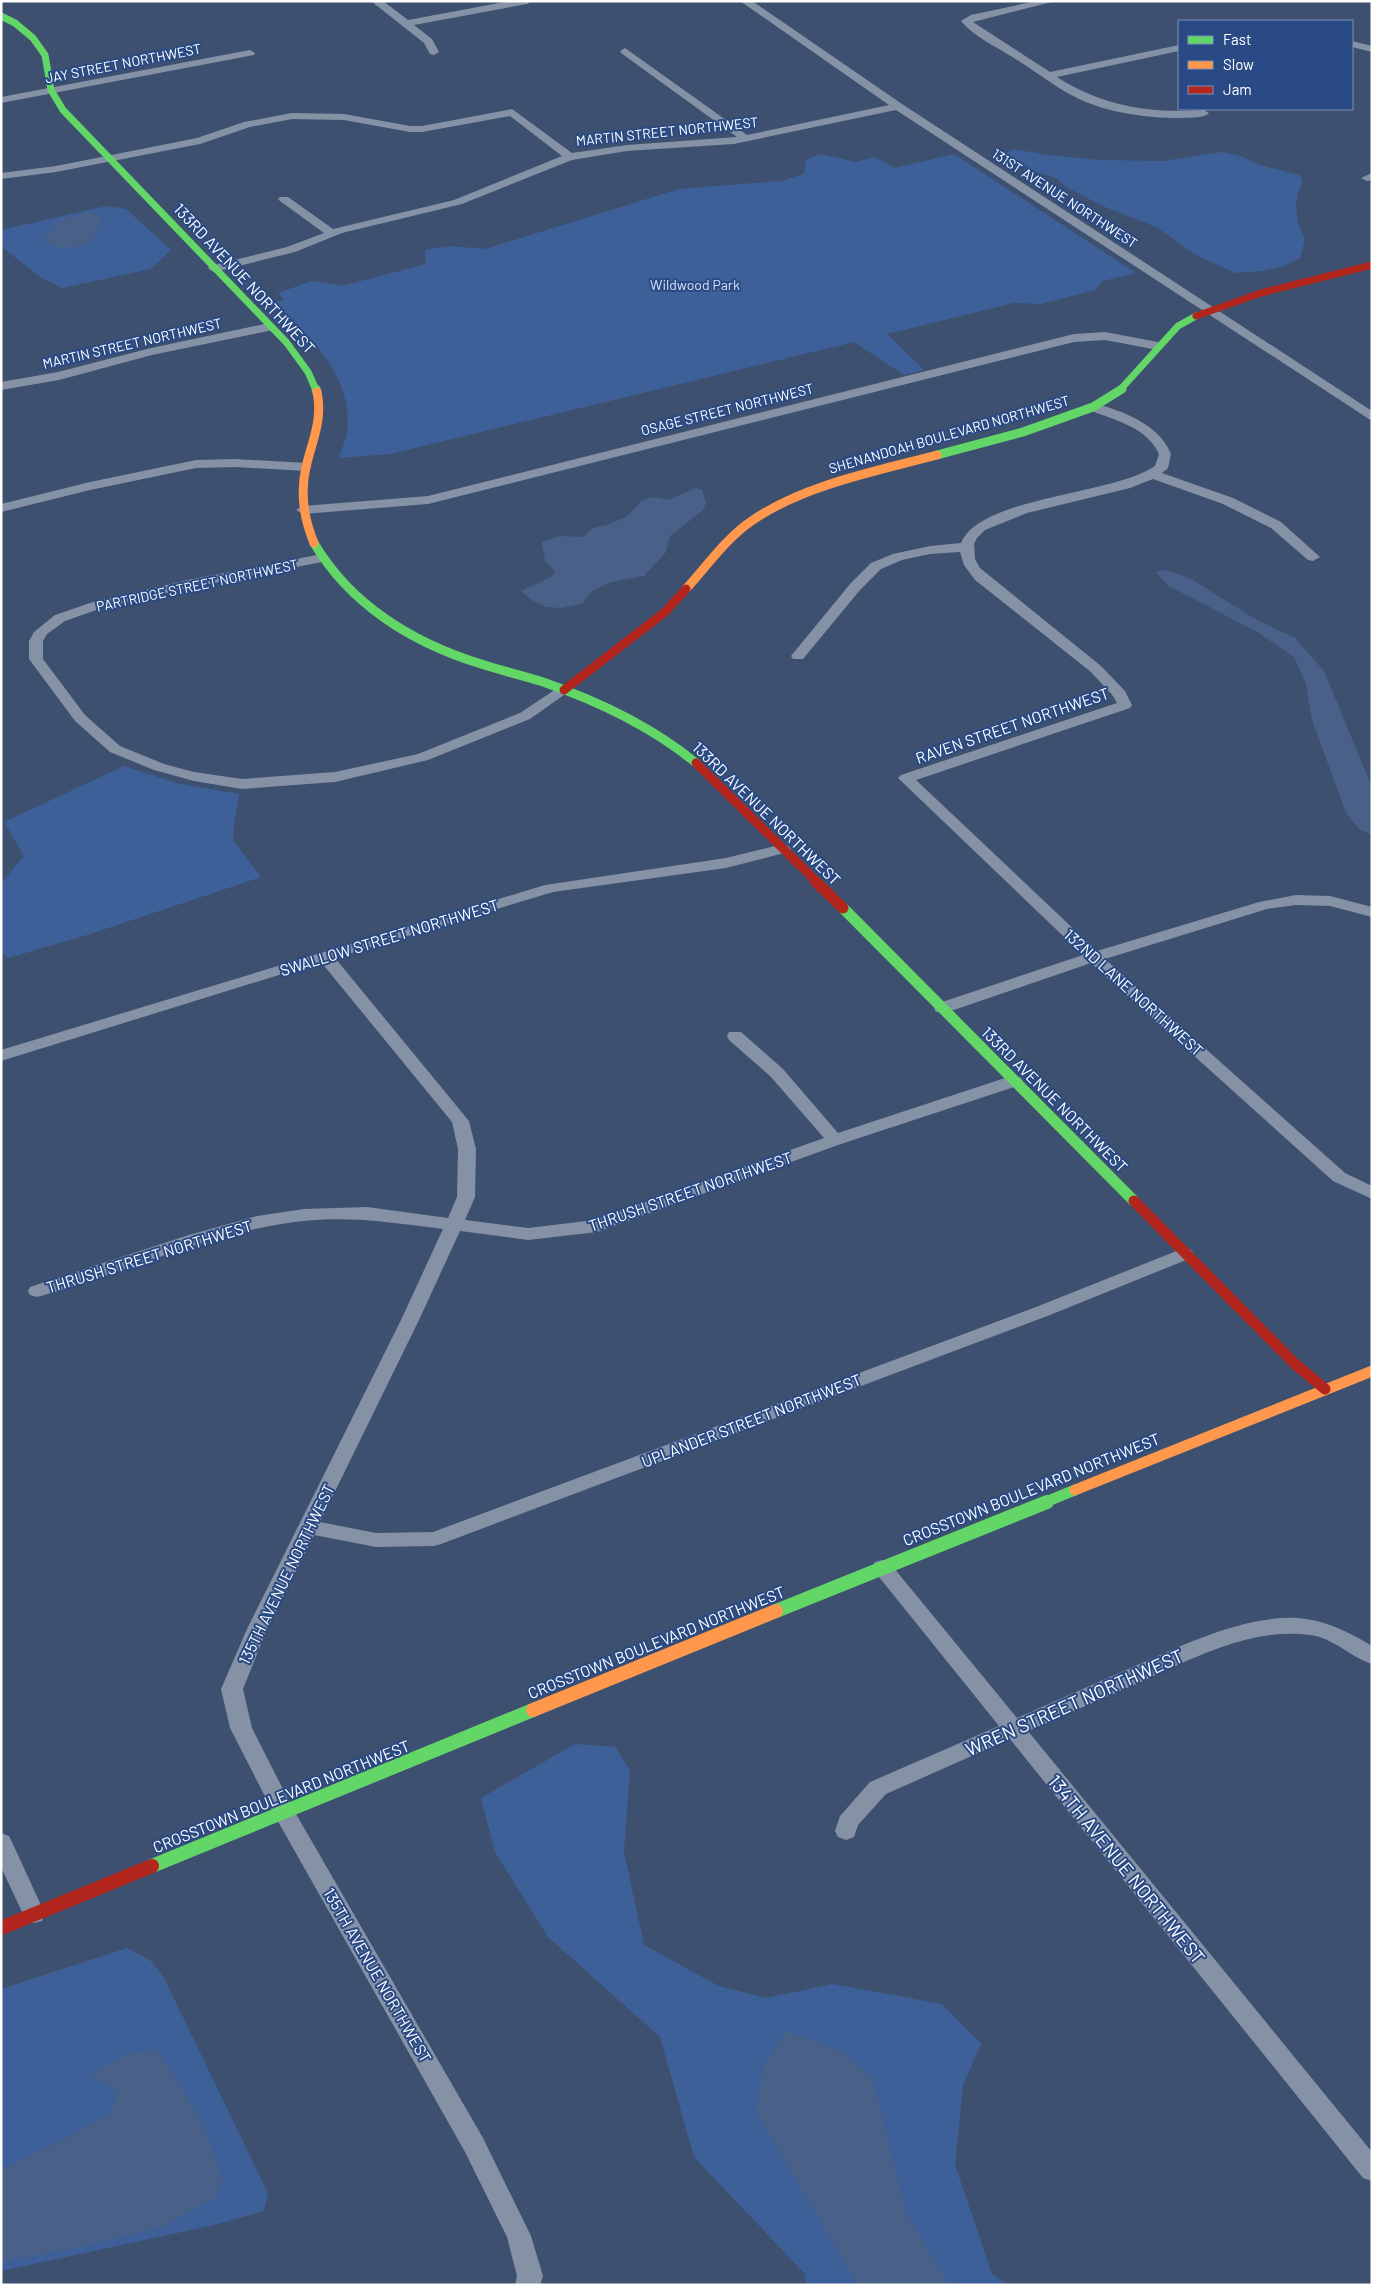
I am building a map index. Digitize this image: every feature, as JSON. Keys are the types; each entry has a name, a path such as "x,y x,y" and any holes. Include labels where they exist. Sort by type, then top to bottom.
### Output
{"street":[{"path":"376,1 428,41 434,52"},
{"path":"405,24 527,1"},
{"name":"131ST AVENUE NORTHWEST","path":"745,1 898,106 1372,417"},
{"path":"1051,1 975,17 966,21 985,36 1090,100 1111,107 1156,112 1204,113"},
{"name":"133RD AVENUE NORTHWEST","path":"1,16 15,23 33,38 45,55 51,90 63,110 110,157 269,327 287,343 306,368 317,392 320,418 316,442 306,467 302,491 303,510 310,535 322,558 350,590 376,612 417,637 465,659 564,690 633,722 689,757 942,1008 1295,1364 1324,1389"},
{"path":"1353,44 1372,49"},
{"path":"1050,75 1178,48"},
{"path":"625,51 746,139"},
{"name":"JAY STREET NORTHWEST","path":"1,100 250,53"},
{"name":"MARTIN STREET NORTHWEST","path":"214,268 291,250 332,233 458,202 546,165 570,157 627,148 696,145 746,139 898,106"},
{"path":"1,176 56,169 200,141 248,124 292,116 344,117 410,129 422,129 512,112 570,157"},
{"path":"284,199 332,233"},
{"name":"SHENANDOAH BOULEVARD NORTHWEST","path":"564,690 665,612 732,539 751,521 769,510 832,483 1030,429 1093,407 1122,389 1158,346 1178,326 1208,310 1262,293 1369,268"},
{"name":"MARTIN STREET NORTHWEST","path":"1,386 59,376 143,354 269,327"},
{"name":"OSAGE STREET NORTHWEST","path":"303,510 428,500 1074,338 1105,336 1158,346"},
{"path":"798,656 855,587 876,566 898,557 930,550 968,547 971,535 980,526 1005,516 1141,480 1161,468 1166,454 1157,438 1132,423 1093,407"},
{"path":"1,508 90,486 196,464 235,463 306,467"},
{"path":"1152,474 1228,501 1276,525 1313,557"},
{"name":"RAVEN STREET NORTHWEST","path":"906,778 1125,705 1120,694 1096,669 977,575 968,562 968,547"},
{"name":"PARTRIDGE STREET NORTHWEST","path":"322,558 188,584 98,605 60,618 42,632 36,642 36,659 80,718 116,749 142,762 194,776 242,784 335,777 423,757 525,716 564,690"},
{"name":"132ND LANE NORTHWEST","path":"906,778 1094,957 1339,1177 1372,1193"},
{"name":"SWALLOW STREET NORTHWEST","path":"1,1056 552,888 726,863 783,849"},
{"path":"942,1008 1094,957 1265,905 1296,900 1330,900 1372,912"},
{"name":"135TH AVENUE NORTHWEST","path":"325,956 460,1121 467,1149 466,1197 410,1320 257,1629 232,1689 241,1728 284,1812 474,2145 519,2236 530,2276 527,2285"},
{"path":"735,1036 777,1073 835,1140"},
{"name":"THRUSH STREET NORTHWEST","path":"37,1291 195,1239 257,1222 304,1216 367,1213 528,1234 597,1226 835,1140 1014,1081"},
{"name":"UPLANDER STREET NORTHWEST","path":"309,1527 376,1540 434,1539 1025,1318 1186,1254"},
{"name":"CROSSTOWN BOULEVARD NORTHWEST","path":"1,1928 882,1567 1372,1371"},
{"name":"134TH AVENUE NORTHWEST","path":"882,1567 1372,2170"},
{"name":"WREN STREET NORTHWEST","path":"846,1831 848,1822 878,1788 1204,1645 1259,1629 1291,1625 1328,1631 1372,1656"},
{"path":"1,1842 34,1914"}],"green space":[{"path":"1013,149 1048,155 1099,160 1163,161 1222,152 1240,156 1260,165 1299,175 1303,181 1298,192 1296,205 1298,223 1305,240 1300,258 1285,266 1263,271 1235,273 1198,256 1156,227 1105,207 1066,187 1056,178 1036,172 1006,153"},
{"name":"Wildwood Park","path":"820,154 856,162 875,157 895,168 954,154 1136,273 1103,281 1095,290 1041,304 1014,303 887,334 924,370 904,375 854,342 390,454 339,458 347,432 347,412 344,393 327,359 275,302 284,300 278,293 312,281 342,286 426,264 425,250 450,246 485,249 679,189 781,181 804,174 806,160"},
{"path":"107,206 126,209 171,250 151,269 62,288 42,278 3,248 1,230"},
{"path":"124,766 176,783 239,794 233,840 261,877 87,935 8,958 1,952 1,883 24,856 4,822"},
{"path":"575,1744 615,1747 630,1770 624,1852 644,1945 719,1986 766,1998 833,1984 942,2004 981,2044 963,2085 955,2165 992,2274 1007,2285 806,2285 805,2274 694,2157 660,2037 548,1937 495,1852 481,1798"},
{"path":"127,1948 151,1961 164,1978 268,2193 264,2211 214,2225 1,2271 1,1989"}],"shaded area":[{"path":"90,212 98,215 102,220 92,241 79,246 61,248 55,247 43,240 59,220"},
{"path":"695,488 702,490 706,503 703,510 670,536 666,552 644,576 611,582 592,591 582,604 560,608 546,607 530,599 521,591 551,577 555,571 545,561 542,542 560,536 583,537 593,528 607,525 626,517 643,500 653,497 668,500"},
{"path":"1167,570 1191,579 1257,620 1295,638 1324,671 1372,787 1372,835 1359,829 1346,813 1312,720 1306,684 1294,657 1259,633 1169,586 1155,572"},
{"path":"786,2031 844,2053 873,2078 906,2213 949,2285 858,2285 756,2112 764,2064"},
{"path":"157,2049 201,2120 223,2179 215,2198 165,2226 81,2247 1,2262 1,2170 71,2136 112,2112 117,2093 91,2074 124,2055"}],"traffic: fast":[{"path":"1,16 15,23 33,38 45,55 51,90 63,110 287,343 308,372 317,392"},
{"path":"937,455 1023,432 1093,407 1122,389 1178,326 1196,316"},
{"path":"314,543 326,563 341,582 359,599 400,628 421,640 465,659 542,682 609,709 647,728 681,750 696,763"},
{"path":"843,908 1134,1201"},
{"path":"776,1611 1075,1490"},
{"path":"152,1866 533,1710"}],"traffic: slow":[{"path":"314,543 305,516 303,487 306,467 319,421 320,412 317,392"},
{"path":"686,589 732,539 751,521 769,510 832,483 937,455"},
{"path":"1075,1490 1372,1371"},
{"path":"533,1710 776,1611"}],"traffic: jam":[{"path":"1196,316 1261,293 1372,265"},
{"path":"564,690 665,612 686,589"},
{"path":"696,763 843,908"},
{"path":"1134,1201 1295,1364 1325,1389"},
{"path":"1,1928 152,1866"}]}
